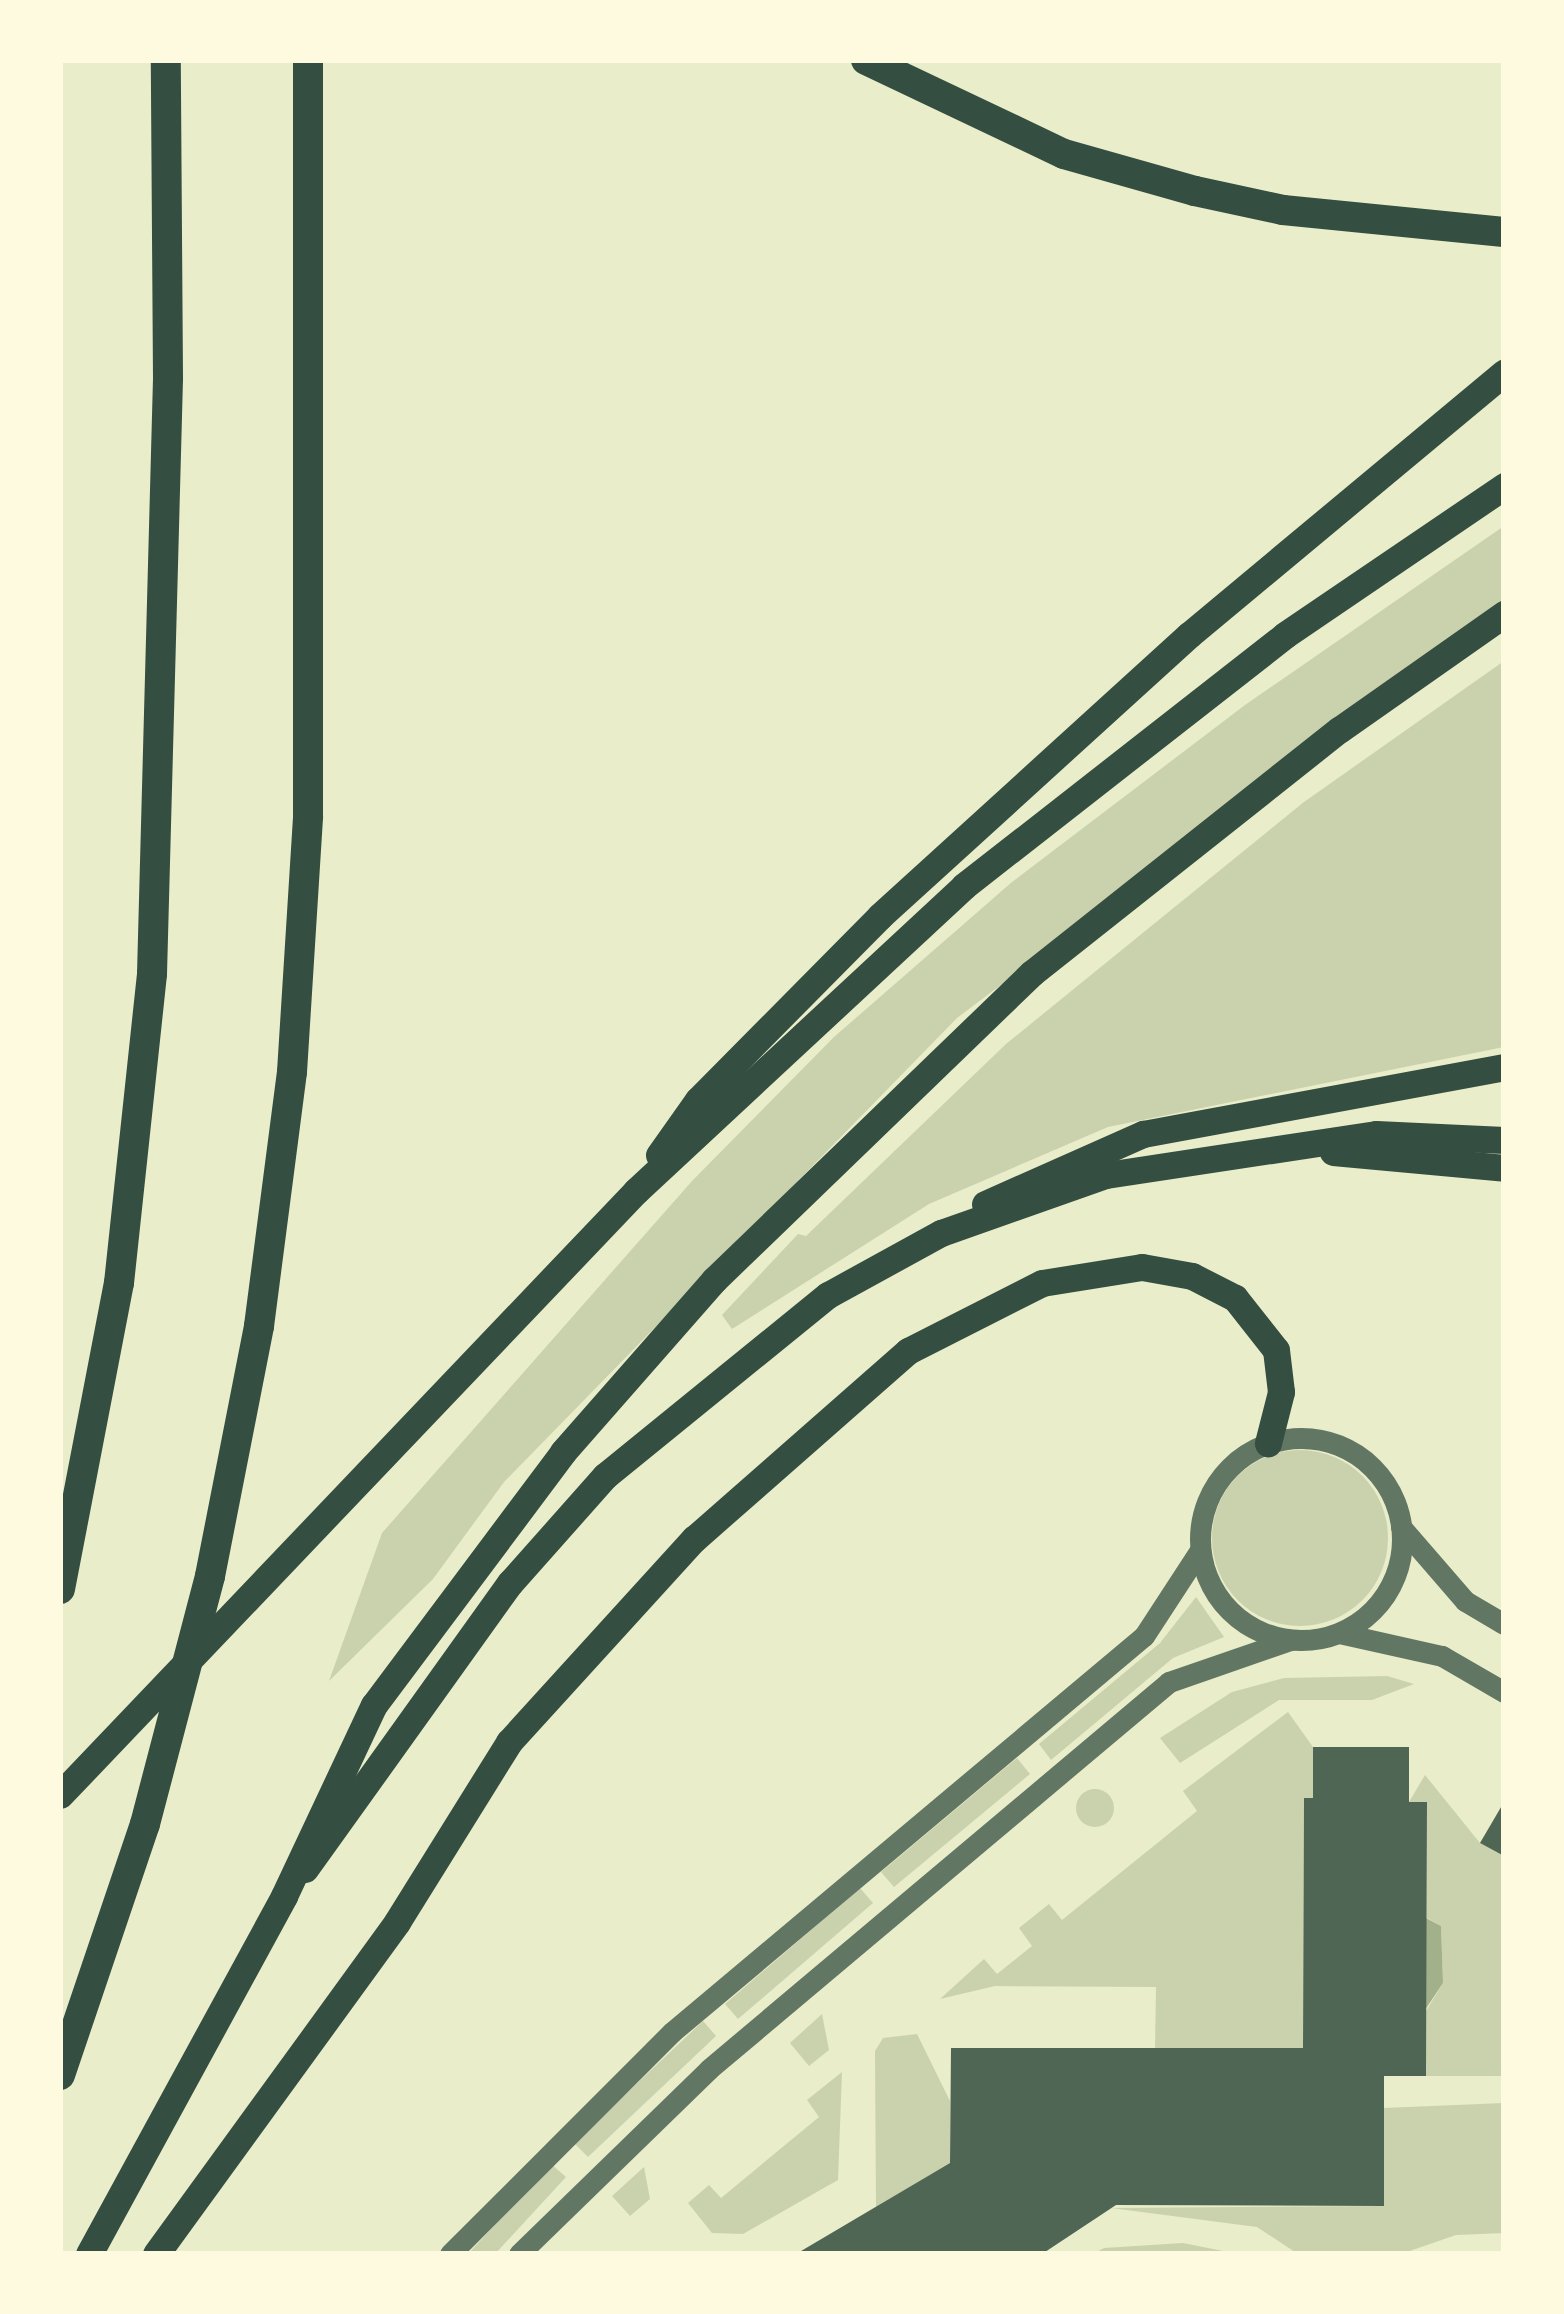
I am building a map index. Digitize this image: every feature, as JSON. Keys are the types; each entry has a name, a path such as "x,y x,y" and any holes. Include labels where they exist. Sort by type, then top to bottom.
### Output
{"highway":[{"path":"60,1589 119,1283 152,974 168,378 166,60"},
{"path":"60,2075 145,1824 210,1576 259,1325 292,1072 308,816 308,60"},
{"path":"866,60 1064,154 1195,191 1283,210 1504,232"},
{"path":"636,1191 698,1100 880,916 1189,634 1504,373"},
{"path":"1464,406 1504,391"},
{"path":"60,1795 636,1191 947,901 1082,789 1285,635 1504,486"},
{"path":"89,2254 284,1896 335,1775 423,1634 563,1452 714,1280 1032,973 1339,730 1504,614"},
{"path":"284,1896 510,1583 605,1476 828,1295 1030,1178 1143,1134 1504,1067"},
{"path":"941,1233 1106,1175 1263,1148 1376,1134 1504,1140"},
{"path":"1263,1148 1504,1168"},
{"path":"156,2254 398,1922 509,1742 547,1695 694,1538 908,1351 1042,1283 1142,1267 1192,1276 1235,1298 1276,1350 1281,1392 1268,1443"}],"street":[{"path":"450,2254 672,2032 1144,1636 1200,1550 1215,1485 1238,1459 1268,1443 1327,1441 1354,1454 1385,1485 1401,1527 1465,1601 1504,1624"},
{"path":"1340,1633 1381,1601 1401,1553 1401,1527"},
{"path":"1200,1550 1229,1612 1290,1640"},
{"path":"519,2254 724,2056 1169,1682 1290,1640 1340,1633 1442,1656 1504,1692"}],"shaded area":[{"path":"1504,526 1504,606 957,1018 504,1482 433,1579 329,1681 382,1533 692,1181 834,1037 1012,882 1245,705"},
{"path":"1504,661 1504,1047 1108,1127 929,1204 732,1329 722,1315 798,1234 806,1236 1006,1044 1304,802"},
{"path":"1300,1450 1334,1456 1363,1475 1382,1504 1388,1538 1382,1572 1363,1601 1334,1620 1300,1626 1266,1620 1237,1601 1218,1572 1212,1538 1218,1504 1237,1475 1266,1456"},
{"path":"1196,1597 1224,1637 1173,1658 1051,1760 1039,1744 1160,1643"},
{"path":"1387,1676 1414,1684 1372,1700 1279,1700 1180,1763 1160,1738 1232,1692 1284,1678"},
{"path":"1288,1712 1313,1747 1313,1798 1304,1799 1303,2048 1155,2048 1156,1987 995,1986 940,1999 984,1959 997,1974 1032,1946 1019,1928 1049,1904 1062,1920 1197,1811 1183,1791"},
{"path":"1017,1758 1030,1774 894,1887 881,1872"},
{"path":"1425,1775 1480,1843 1504,1856 1504,2076 1426,2076 1426,2011 1443,1983 1441,1926 1427,1918 1427,1803 1409,1802"},
{"path":"1095,1789 1108,1795 1114,1808 1108,1821 1095,1827 1082,1821 1076,1808 1082,1795"},
{"path":"860,1888 873,1903 738,2019 725,2004"},
{"path":"1424,1917 1441,1926 1443,1983 1423,2013"},
{"path":"822,2014 829,2050 809,2066 790,2043"},
{"path":"703,2021 716,2036 588,2157 574,2143"},
{"path":"917,2034 950,2101 950,2163 876,2207 875,2051 883,2038"},
{"path":"842,2072 838,2180 743,2234 712,2233 688,2203 709,2185 721,2198 819,2117 807,2100"},
{"path":"1504,2103 1504,2233 1456,2235 1401,2254 1298,2254 1257,2227 1111,2208 1384,2206 1384,2108"},
{"path":"551,2164 566,2177 495,2254 468,2254"},
{"path":"644,2167 650,2199 630,2216 612,2196"},
{"path":"1183,2243 1238,2254 1093,2254 1104,2248"}],"building":[{"path":"1313,1747 1409,1747 1409,1802 1427,1802 1426,2076 1384,2076 1384,2206 1116,2205 1042,2254 796,2254 950,2163 951,2048 1303,2048 1304,1798 1313,1798"},
{"path":"1504,1802 1504,1856 1480,1843"}]}
